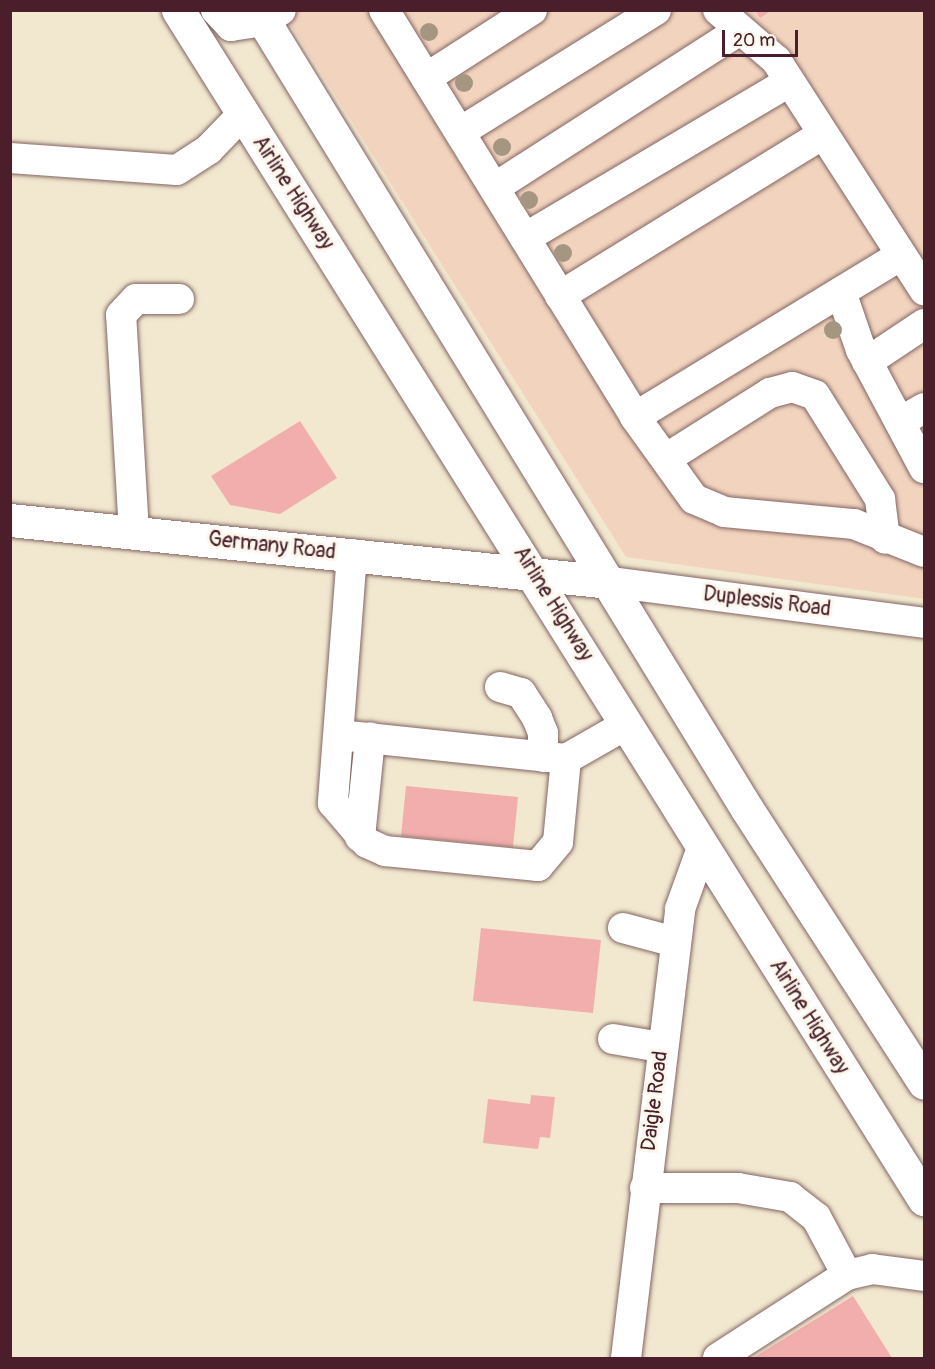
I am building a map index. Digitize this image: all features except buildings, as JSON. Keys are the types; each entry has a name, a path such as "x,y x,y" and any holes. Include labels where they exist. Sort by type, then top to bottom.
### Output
{"main road":[{"name":"Airline Highway","path":"178,10 242,115 533,571 702,848 924,1199"},
{"path":"267,14 747,809 924,1083"},
{"name":"Germany Road","path":"10,520 533,571 609,582"}],"street":[{"path":"216,10 231,26 267,14"},
{"path":"426,78 532,10"},
{"path":"460,132 656,10"},
{"path":"397,15 426,78 635,417 667,458 694,499 724,512 854,524 885,539 924,552"},
{"path":"494,188 729,20 776,60 924,290"},
{"path":"525,238 789,82"},
{"path":"10,159 177,170 209,149 242,115"},
{"path":"560,296 823,134"},
{"path":"635,417 901,255"},
{"path":"841,292 867,362 912,415 924,468"},
{"path":"134,532 122,315 136,299 179,299"},
{"path":"867,362 924,324"},
{"path":"667,458 770,393 800,389 815,395 880,499 885,539"},
{"path":"352,554 339,672 339,735 333,803 360,837 385,850 538,866 558,842 555,758 537,718 521,693 500,687"},
{"name":"Duplessis Road","path":"609,582 924,623"},
{"path":"339,735 555,758 627,724"},
{"path":"360,837 370,738"},
{"name":"Daigle Road","path":"626,1359 675,942 680,909 702,848"},
{"path":"623,928 675,942"},
{"path":"613,1039 662,1047"},
{"path":"645,1188 738,1188 790,1197 816,1217 847,1275"},
{"path":"718,1359 847,1275 872,1269 924,1276"}],"shaded area":[{"path":"282,11 924,11 924,599 626,557"}]}
